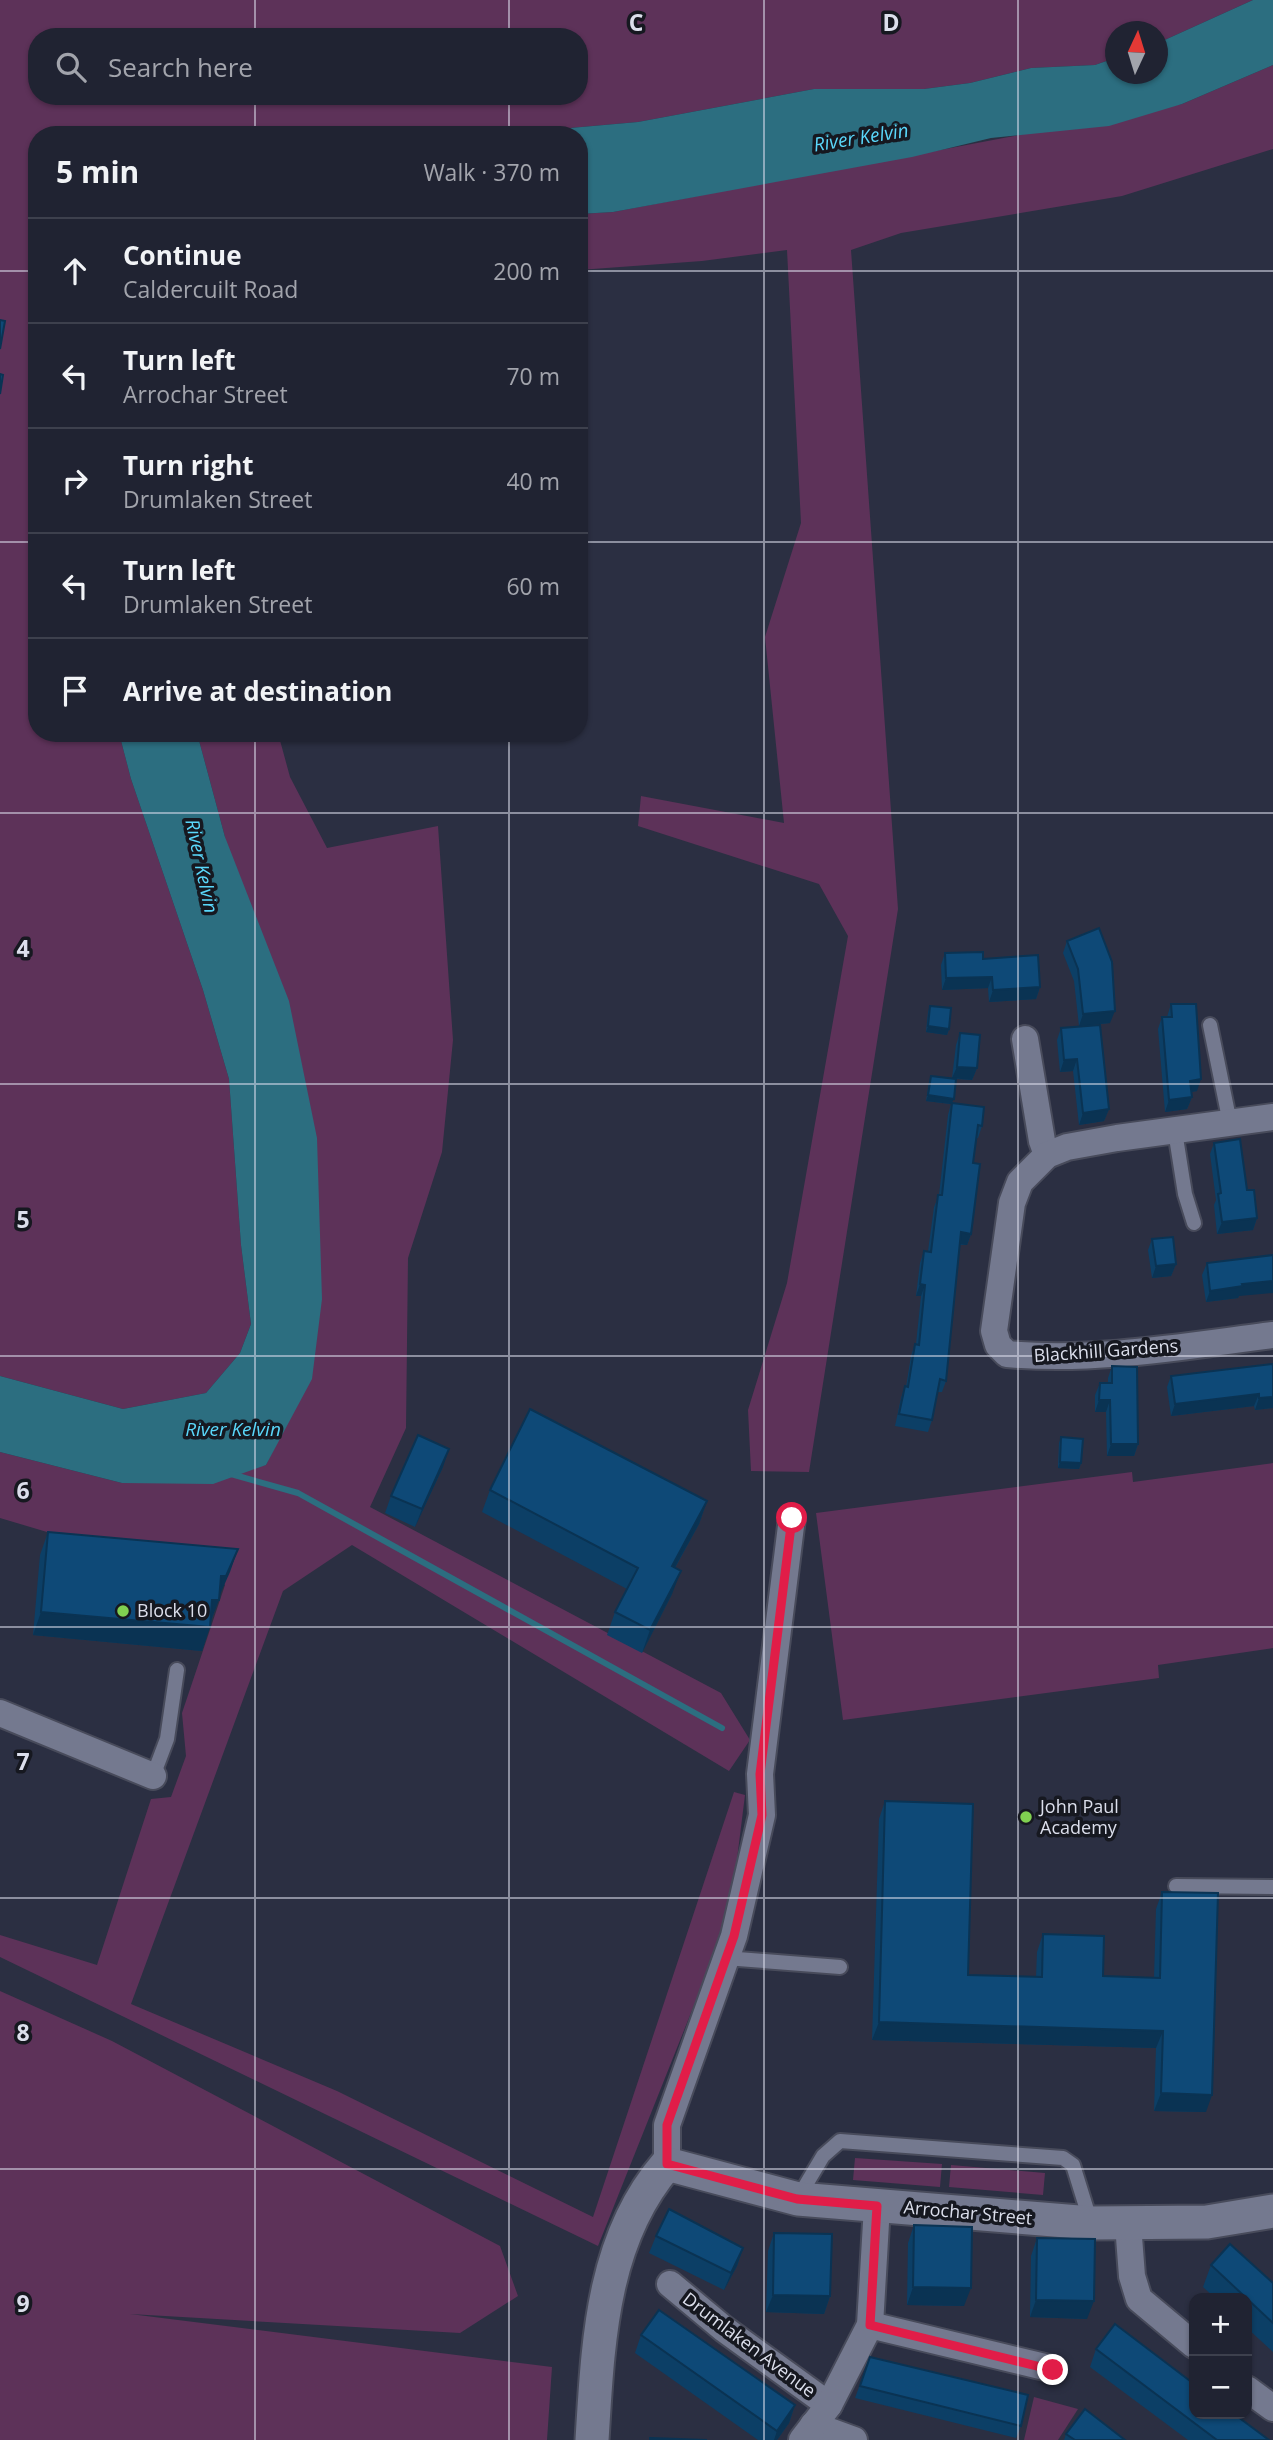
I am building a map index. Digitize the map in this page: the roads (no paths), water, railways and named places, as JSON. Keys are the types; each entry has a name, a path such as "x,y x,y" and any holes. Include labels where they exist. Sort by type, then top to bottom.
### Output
{"street":[{"path":"1026,1039 1042,1141 1047,1155"},
{"name":"Blackhill Gardens","path":"1273,1117 1067,1147 1047,1155 1020,1182 1006,1227 994,1331 998,1345 1007,1354 1039,1357 1120,1353 1273,1335"},
{"path":"592,2440 598,2346 614,2265 625,2228 648,2186 667,2164 667,2125 734,1936 762,1815 760,1774 792,1518"},
{"path":"0,1713 153,1776"},
{"name":"Arrochar Street","path":"667,2164 797,2199 1091,2223 1208,2222 1273,2211"},
{"path":"815,2423 870,2325 877,2206"},
{"path":"1128,2224 1132,2276 1139,2299 1189,2341"},
{"name":"Drumlaken Avenue","path":"670,2284 724,2329 815,2423 854,2440"},
{"path":"870,2325 1053,2370"},
{"path":"1252,2393 1273,2408"}],"lane":[{"path":"1210,1025 1230,1123"},
{"path":"1175,1131 1185,1194 1194,1223"},
{"path":"153,1776 167,1739 177,1670"},
{"path":"1176,1886 1273,1887"},
{"path":"725,1958 840,1967"},
{"path":"797,2199 823,2156 840,2141 1063,2158 1073,2165 1091,2223"}],"water":[{"name":"River Kelvin","path":"1253,0 1273,0 1273,65 1182,104 1109,126 991,138 912,157 613,212 588,213 588,126 638,122 814,89 924,89 970,83 1031,68 1095,65 1105,62 1105,84 1168,84 1168,38"},
{"name":"River Kelvin","path":"121,742 199,742 225,837 289,1001 317,1138 322,1299 312,1379 266,1465 213,1484 122,1483 0,1452 0,1376 123,1409 206,1393 240,1353 251,1324 241,1245 229,1079 203,990 131,779"}],"waterway":[{"path":"231,1474 298,1493 722,1728"}],"place":[{"name":"Block 10","path":"123,1611"},
{"name":"John Paul Academy","path":"1026,1817"}]}
